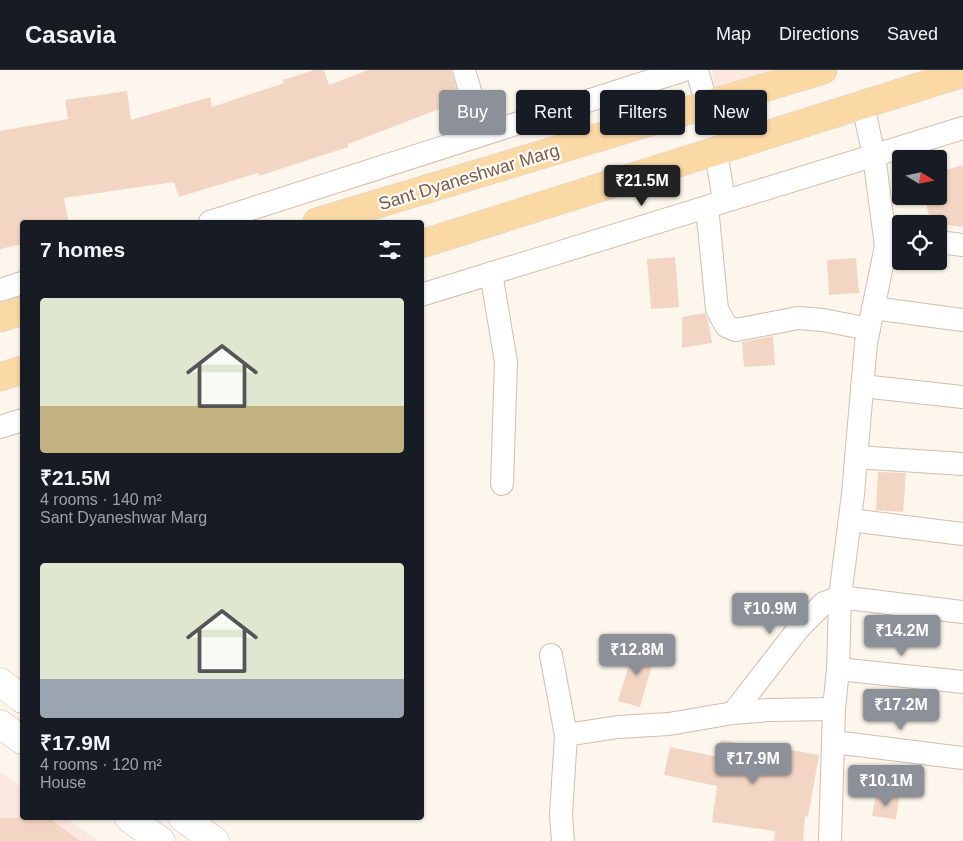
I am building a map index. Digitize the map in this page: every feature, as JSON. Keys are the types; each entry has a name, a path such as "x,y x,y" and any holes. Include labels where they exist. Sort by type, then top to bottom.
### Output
{"main road":[{"name":"Sant Dyaneshwar Marg","path":"757,90 823,70"},
{"path":"424,243 963,73"},
{"name":"Sant Dyaneshwar Marg","path":"324,220 695,109"},
{"path":"0,318 20,312"},
{"path":"0,377 20,371"},
{"path":"0,682 20,697"},
{"path":"0,724 20,739"},
{"path":"132,820 161,841"},
{"path":"186,820 215,841"}],"street":[{"path":"464,70 470,90"},
{"path":"216,220 684,70"},
{"path":"697,70 703,90"},
{"path":"862,105 892,231"},
{"path":"424,294 963,128"},
{"path":"716,151 717,309 726,326 736,330 798,318 823,320 871,318 963,320"},
{"path":"830,841 840,596 850,520 866,343 886,246 892,237"},
{"path":"947,243 963,246"},
{"path":"491,274 506,362 502,484"},
{"path":"0,290 20,284"},
{"path":"862,386 963,397"},
{"path":"0,427 20,421"},
{"path":"856,457 963,464"},
{"path":"850,520 963,534"},
{"path":"733,713 799,628 824,604 840,596 963,612"},
{"path":"551,656 566,735 561,815 563,841"},
{"path":"838,669 963,682"},
{"path":"566,735 618,727 669,724 733,713 768,710 834,709"},
{"path":"834,742 963,758"}],"shaded area":[{"path":"712,70 771,70 715,87"},
{"path":"0,772 20,787 20,820 68,820 99,841 0,841"}],"building":[{"path":"314,70 324,70 329,85 368,70 451,70 457,90 439,90 439,109 348,144 348,147 259,176 258,173 179,197 174,182 64,198 68,220 20,220 20,244 0,249 0,131 68,119 65,100 127,91 131,120 210,97 212,107 284,83 283,80"},
{"path":"963,165 963,227 947,225 947,215 929,215 926,205 948,205 948,169"},
{"path":"675,257 679,307 651,309 647,259"},
{"path":"856,258 859,293 829,295 827,260"},
{"path":"705,313 712,343 682,348 682,317"},
{"path":"773,336 775,365 744,367 742,342"},
{"path":"878,472 906,473 903,512 876,510"},
{"path":"635,645 656,651 640,707 618,701"},
{"path":"721,740 819,755 808,817 805,816 803,841 774,841 775,831 712,822 717,786 664,775 670,747 718,757"},
{"path":"876,795 899,798 896,819 872,816"},
{"path":"0,818 20,818 20,820 52,820 80,841 0,841"}]}
